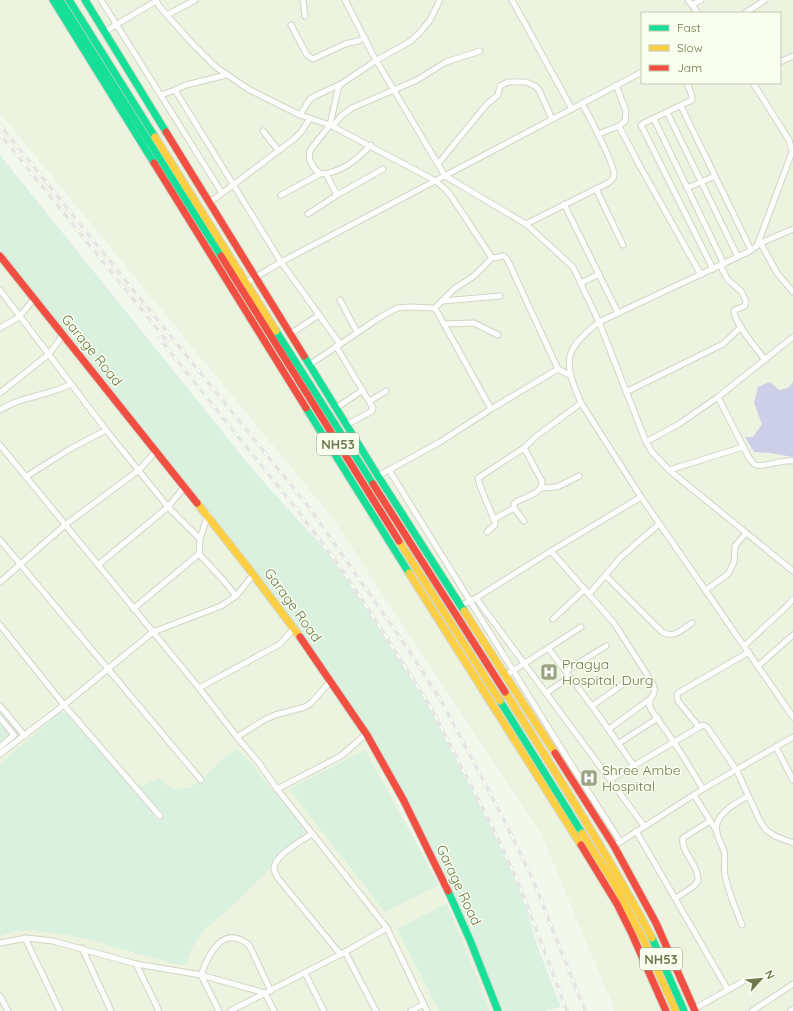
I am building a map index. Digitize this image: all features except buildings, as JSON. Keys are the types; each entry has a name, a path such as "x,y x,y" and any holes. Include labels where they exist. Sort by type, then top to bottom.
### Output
{"main road":[{"name":"NH53","path":"53,0 355,488 562,814 617,904 666,1011"},
{"name":"NH53","path":"60,0 616,887 629,911 676,1011"},
{"name":"NH53","path":"69,0 559,778 636,907 652,938 684,1011"},
{"path":"85,0 208,203 401,514 614,846"},
{"name":"Garage Road","path":"0,256 208,514 254,574 294,628 366,734 392,778 446,886 474,949 498,1011"},
{"path":"395,518 401,514"},
{"name":"NH53","path":"614,846 658,928 695,1010"}],"street":[{"path":"102,0 222,193"},
{"path":"104,32 156,0 190,41 216,67 248,90 300,115 332,126 371,145 436,181 448,191 492,258"},
{"path":"167,15 195,0"},
{"path":"304,0 305,16"},
{"path":"345,0 364,38 445,176 526,224 570,264 581,283 599,322 646,442 652,452 669,470 793,571"},
{"path":"300,115 310,99 341,84 411,40 430,20 440,0"},
{"path":"512,0 572,109"},
{"path":"688,0 697,12"},
{"path":"692,5 701,0"},
{"path":"747,12 765,0"},
{"path":"291,25 307,56 312,60 345,44 364,38"},
{"path":"337,195 323,174 316,171 308,158 308,153 345,112 417,80 446,62 480,51"},
{"path":"781,62 793,56"},
{"path":"246,283 281,262 641,72"},
{"path":"161,95 186,85 226,75"},
{"path":"438,164 483,108 498,95 500,86 504,83 526,82 535,86 539,90 552,119"},
{"path":"332,126 338,89 341,84"},
{"path":"687,84 692,100 644,123 642,128 713,269"},
{"path":"754,84 790,140 792,149 760,242 757,246 738,257 599,322 588,331 572,349 569,357 571,376 581,403 659,524 793,717"},
{"path":"598,134 619,126 625,121 626,111 616,85"},
{"path":"175,90 281,262 319,315 338,345 370,401 373,408 372,411 346,425"},
{"path":"526,224 612,181 614,177 614,172 598,134 582,103"},
{"path":"681,106 751,250"},
{"path":"667,112 738,257"},
{"path":"208,203 298,135 310,118"},
{"path":"654,119 688,188 730,283 741,291 746,301 745,306 734,311 734,315 765,360"},
{"path":"619,126 701,275"},
{"path":"263,131 278,150"},
{"path":"281,194 323,174 340,170 348,166 360,157 371,145"},
{"path":"308,214 337,195 383,169"},
{"path":"688,188 715,176"},
{"path":"596,189 623,245"},
{"path":"564,204 618,313"},
{"path":"760,242 793,229"},
{"path":"760,242 777,273 793,292"},
{"path":"309,365 378,318 397,308 435,308 454,289 474,276 492,258 504,256 507,259 558,369 571,376"},
{"path":"581,283 599,274"},
{"path":"0,290 106,430 168,507 200,539"},
{"path":"442,301 500,296"},
{"path":"0,328 19,317 34,300"},
{"path":"340,300 357,332"},
{"path":"435,308 491,409"},
{"path":"290,334 319,315"},
{"path":"444,324 474,324 498,335"},
{"path":"626,392 723,344 741,327"},
{"path":"0,392 49,354 63,335"},
{"path":"646,442 679,424 718,397 793,337"},
{"path":"378,476 440,442 491,409 558,369"},
{"path":"0,410 10,404 63,388 71,384"},
{"path":"336,408 364,390"},
{"path":"370,401 386,391"},
{"path":"718,397 749,458 755,464 761,466 782,461 793,461"},
{"path":"487,532 495,525 494,519 478,478 524,448 534,438 581,403"},
{"path":"27,476 70,449 106,430"},
{"path":"0,445 27,476 133,609 199,688 387,928 427,1011"},
{"path":"669,470 743,447"},
{"path":"524,448 542,481 542,488"},
{"path":"0,582 66,525 139,470 156,451"},
{"path":"389,470 620,841"},
{"path":"494,519 514,508 514,504 516,502 542,488 558,487 578,476"},
{"path":"98,565 168,507 184,486"},
{"path":"460,606 476,598 641,497"},
{"path":"514,508 524,521"},
{"path":"133,609 199,554 200,539 208,514"},
{"path":"553,619 587,592 621,557 659,524"},
{"path":"706,590 728,574 734,562 735,546 746,533"},
{"path":"0,540 201,780"},
{"path":"552,551 614,623 655,689 654,694 650,699 609,729"},
{"path":"199,554 236,596"},
{"path":"0,754 108,670 153,632 221,606 236,596 254,574"},
{"path":"605,575 662,632 667,635 675,634 692,623"},
{"path":"476,598 644,826"},
{"path":"744,646 793,599"},
{"path":"0,625 64,705 160,816"},
{"path":"505,676 581,627"},
{"path":"199,688 280,644 294,628"},
{"path":"758,666 793,635"},
{"path":"566,671 606,646"},
{"path":"548,648 609,729 634,766"},
{"path":"699,727 678,701 676,696 678,693 748,652"},
{"path":"546,693 570,677"},
{"path":"237,737 275,715 305,707 311,703 331,681"},
{"path":"592,706 626,682"},
{"path":"650,699 650,707 674,742 703,790"},
{"path":"0,706 25,736"},
{"path":"0,718 14,735 0,747"},
{"path":"619,743 658,718"},
{"path":"610,779 703,725 707,727 737,771 760,821 766,830 775,836 793,843"},
{"path":"277,789 341,756 366,734"},
{"path":"614,846 694,795 793,737"},
{"path":"7,741 11,746"},
{"path":"776,747 793,780"},
{"path":"694,795 717,831"},
{"path":"742,925 726,883 724,869 725,856 716,825 725,812 748,796"},
{"path":"676,898 694,886 698,881 698,871 684,847 683,838 688,833 710,821"},
{"path":"636,831 728,990"},
{"path":"312,834 283,854 274,865 274,872 343,953 376,1011"},
{"path":"230,1011 343,953 387,928"},
{"path":"0,943 25,938 53,941 136,964 201,975 265,993 274,1011"},
{"path":"25,938 60,1011"},
{"path":"219,1011 201,975 216,945 224,939 232,938 244,941 249,945 271,990"},
{"path":"82,948 111,1011"},
{"path":"136,964 159,1011"},
{"path":"305,973 324,1011"},
{"path":"695,1010 742,982"},
{"path":"752,1011 793,984"},
{"path":"0,996 8,1011"},
{"path":"411,1011 424,1004"}],"shaded area":[{"path":"0,0 793,0 793,1011 615,1011 541,834 331,516 0,113"},
{"path":"0,155 255,472 338,564 371,613 430,706 493,828 519,884 538,948 561,1007 545,1011 505,1011 495,1003 446,886 392,778 294,628 0,256"},
{"path":"0,262 331,681 345,709 377,762 448,906 484,974 498,1011 0,1011"},
{"path":"0,711 19,734 0,750"},
{"path":"60,712 71,714 124,779 142,786 159,778 172,789 190,788 210,772 223,758 237,749 254,766 307,831 306,834 231,907 204,930 192,948 186,963 179,965 91,940 67,935 30,930 16,931 0,936 0,764"},
{"path":"365,750 439,885 385,912 289,789"},
{"path":"447,903 490,1011 439,1011 397,929"}],"water":[{"path":"770,382 779,390 788,388 793,382 793,457 754,452 745,437 753,437 762,424 754,403 758,387"}],"railway":[{"path":"0,125 308,506 408,649 442,702 504,820 533,880 585,1011"},
{"path":"0,134 167,341"},
{"path":"159,338 298,511 338,564 430,706 493,828 519,884 567,1011"}],"traffic: fast":[{"path":"53,0 154,163"},
{"path":"60,0 221,256"},
{"path":"69,0 155,137"},
{"path":"85,0 166,132"},
{"path":"276,331 373,484"},
{"path":"304,356 464,611"},
{"path":"306,408 409,573"},
{"path":"500,701 582,833"},
{"path":"448,891 470,940 498,1011"},
{"path":"652,938 684,1011"}],"traffic: slow":[{"path":"155,137 276,331"},
{"path":"197,503 300,637"},
{"path":"399,541 500,701"},
{"path":"409,573 581,845"},
{"path":"464,611 555,753"},
{"path":"505,692 599,844 652,938"},
{"path":"582,833 616,887 644,941 676,1011"}],"traffic: jam":[{"path":"166,132 304,356"},
{"path":"154,163 306,408"},
{"path":"0,256 197,503"},
{"path":"221,256 399,541"},
{"path":"373,484 505,692"},
{"path":"300,637 367,735 404,801 448,891"},
{"path":"555,753 614,846 656,923 695,1011"},
{"path":"581,845 617,904 666,1011"}],"place":[{"name":"Pragya Hospital, Durg","path":"549,672"},
{"name":"Shree Ambe Hospital","path":"589,778"}]}
